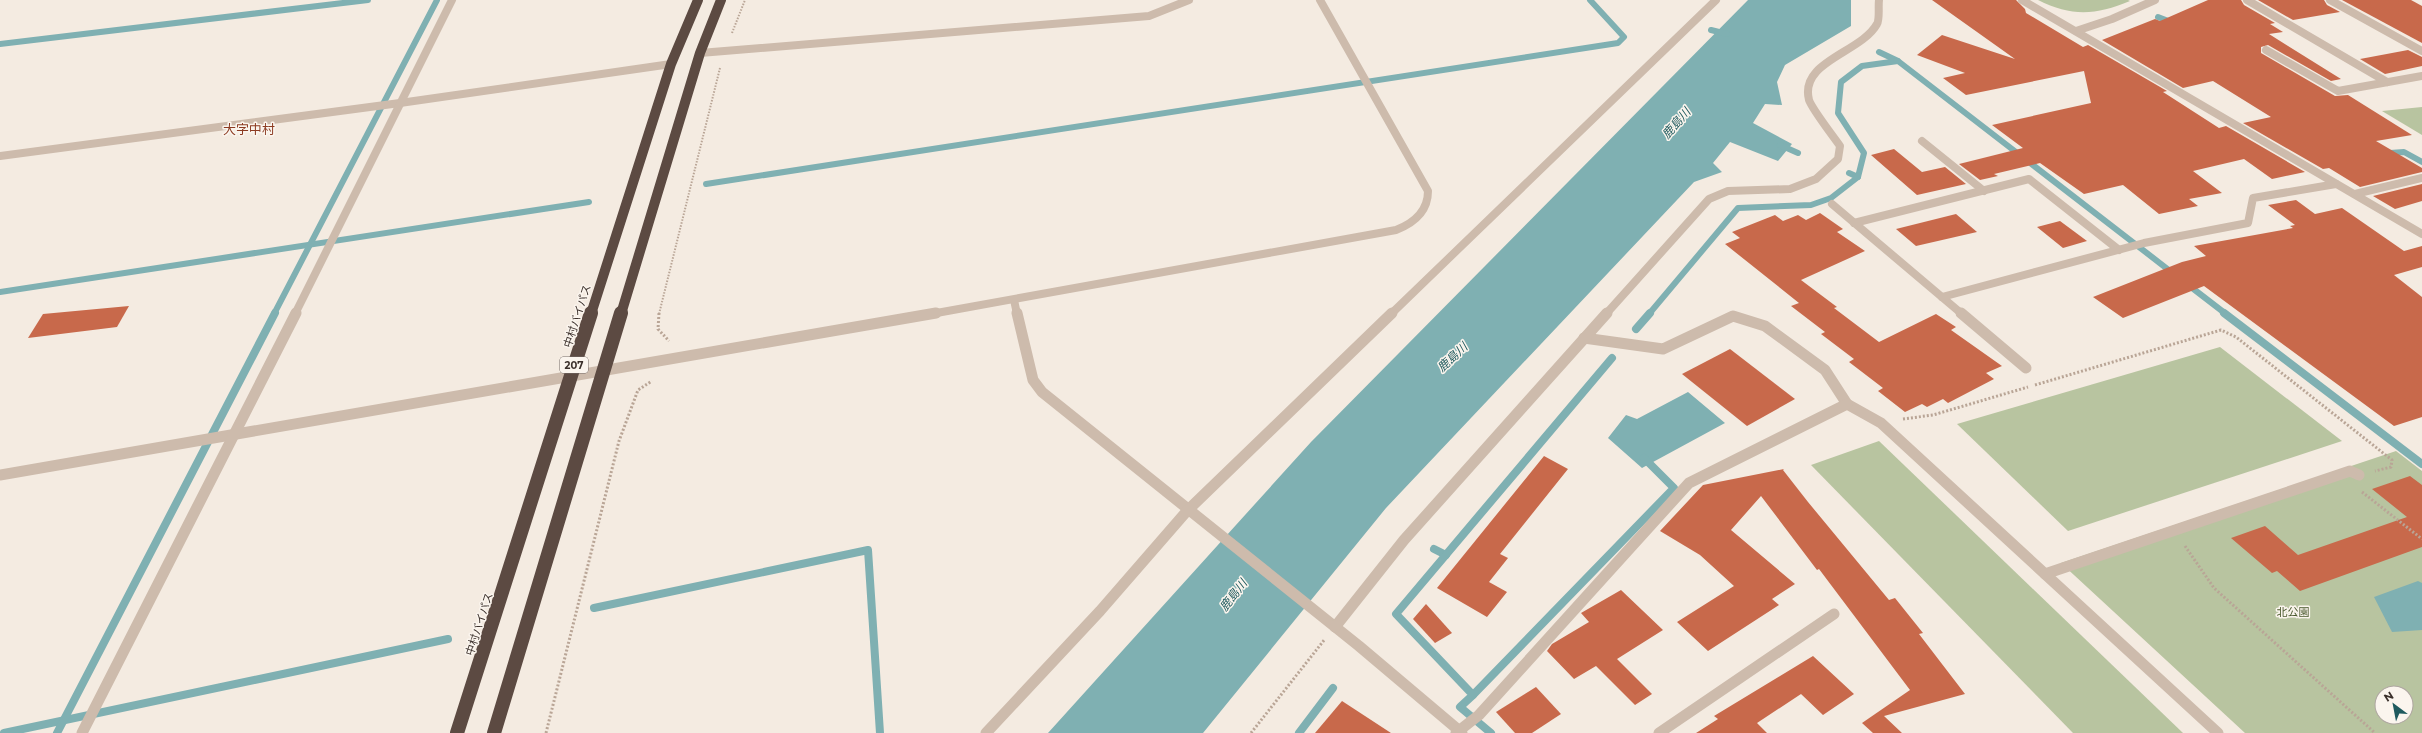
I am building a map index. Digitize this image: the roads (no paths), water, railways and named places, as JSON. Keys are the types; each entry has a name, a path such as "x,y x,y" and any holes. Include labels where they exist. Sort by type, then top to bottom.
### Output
{"highway":[{"name":"中村バイパス","path":"457,733 671,64 698,0"},
{"name":"207","path":"494,733 602,372 700,54 721,0"}],"street":[{"path":"82,733 234,436 452,0"},
{"path":"700,54 1149,16 1189,0"},
{"path":"0,475 234,436 1014,300 1396,230 1409,226 1429,201 1428,191 1320,0"},
{"path":"986,733 1100,611 1186,511 1716,0"},
{"path":"1335,627 1404,540 1709,199 1728,191 1790,189 1816,179 1838,159 1840,146 1809,100 1810,80 1818,68 1858,45 1877,24 1879,0"},
{"path":"2022,0 2422,234"},
{"path":"2076,31 2112,19 2154,0"},
{"path":"2247,0 2387,82"},
{"path":"2330,0 2422,51"},
{"path":"2266,50 2338,91 2422,76"},
{"path":"0,156 400,103 671,64"},
{"path":"1922,141 1984,190"},
{"path":"2355,194 2422,178"},
{"path":"1854,223 2029,180 2119,250"},
{"path":"1942,297 2119,250 2248,223 2253,198 2336,184"},
{"path":"1832,204 2026,368"},
{"path":"1014,300 1033,380 1042,392 1186,511 1465,727 1689,483 1847,404"},
{"path":"1584,338 1663,349 1734,316 1765,326 1826,370 1847,404 1881,423 2218,733"},
{"path":"2045,574 2350,471 2359,476"},
{"path":"1659,733 1834,614"}],"water":[{"name":"鹿島川","path":"1748,0 1851,0 1851,26 1785,65 1777,82 1782,105 1765,104 1753,123 1792,144 1778,161 1730,142 1713,163 1722,172 1694,182 1386,508 1203,733 1048,733 1311,442"},
{"path":"1688,392 1725,423 1642,468 1608,438 1626,415 1637,419"},
{"path":"2418,581 2422,583 2422,630 2392,632 2374,597"}],"waterway":[{"path":"0,44 368,0"},
{"path":"310,245 437,0"},
{"path":"706,184 1618,43 1624,37 1590,0"},
{"path":"2158,17 2171,22"},
{"path":"1711,30 1727,34"},
{"path":"1879,52 1898,61"},
{"path":"1858,177 1864,153 1838,113 1841,82 1862,66 1898,61"},
{"path":"1898,61 2174,274"},
{"path":"1780,145 1798,153"},
{"path":"2390,153 2404,152 2422,162"},
{"path":"1849,173 1858,177"},
{"path":"1649,314 1738,208 1811,205 1831,198 1858,177"},
{"path":"310,245 589,202"},
{"path":"0,292 310,245"},
{"path":"274,314 310,245"},
{"path":"2187,284 2226,314"},
{"path":"64,720 275,313"},
{"path":"1636,329 1650,313"},
{"path":"2224,313 2422,464"},
{"path":"1446,555 1612,358"},
{"path":"1473,695 1674,488 1644,458"},
{"path":"1434,549 1446,555"},
{"path":"594,608 868,550 880,733"},
{"path":"1446,555 1396,614 1473,695"},
{"path":"64,720 448,639"},
{"path":"1299,733 1333,688"},
{"path":"1473,695 1460,707 1491,733"},
{"path":"4,733 64,720"},
{"path":"57,733 64,720"}],"district":[{"name":"大字中村","path":"249,129"}],"park label":[{"name":"北公園","path":"2293,612"}]}
